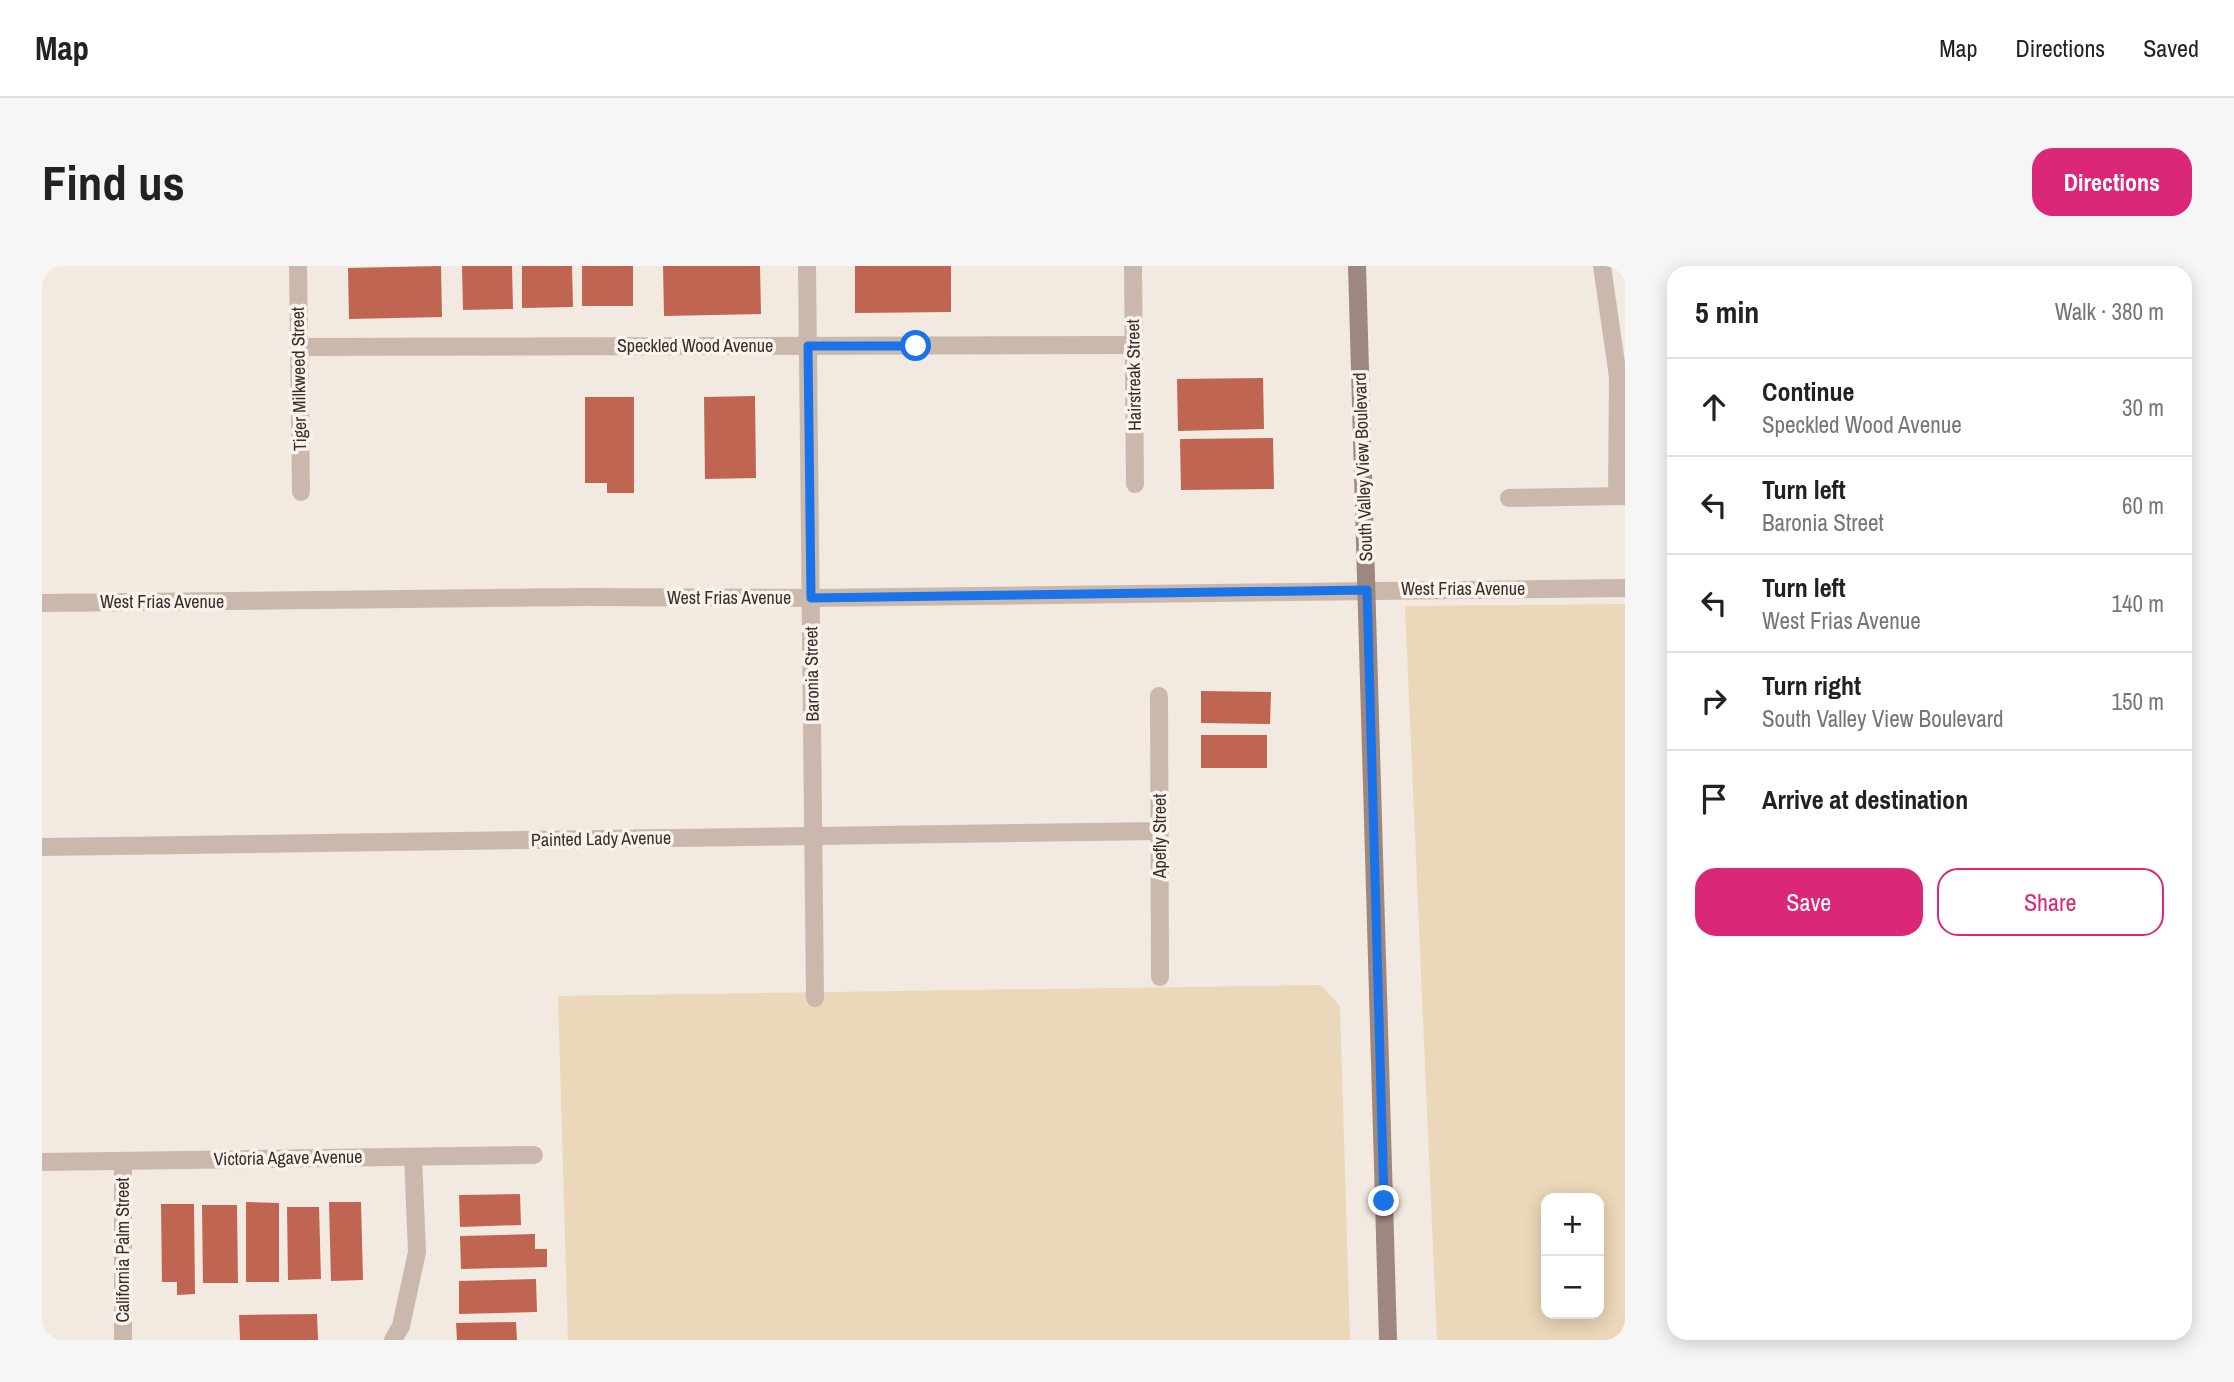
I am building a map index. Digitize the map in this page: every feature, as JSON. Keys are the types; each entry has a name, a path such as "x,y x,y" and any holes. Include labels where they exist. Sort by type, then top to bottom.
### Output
{"main road":[{"name":"South Valley View Boulevard","path":"1357,266 1388,1340"}],"street":[{"name":"Tiger Milkweed Street","path":"299,266 301,492"},
{"name":"Baronia Street","path":"807,266 815,998"},
{"name":"Hairstreak Street","path":"1133,266 1135,484"},
{"path":"1509,498 1621,496 1618,377 1602,266"},
{"name":"Speckled Wood Avenue","path":"299,347 1134,345"},
{"name":"West Frias Avenue","path":"42,603 585,597 811,598 1625,588"},
{"name":"Apefly Street","path":"1159,696 1160,976"},
{"name":"Painted Lady Avenue","path":"42,847 1160,831"},
{"name":"Victoria Agave Avenue","path":"42,1162 534,1155"},
{"path":"393,1340 401,1326 416,1252 413,1157"},
{"name":"California Palm Street","path":"123,1161 123,1340"}],"sand":[{"path":"1625,604 1625,1340 1437,1340 1405,606"},
{"path":"1321,985 1340,1006 1350,1340 568,1340 558,996"}],"building":[{"path":"441,266 442,317 349,319 348,268"},
{"path":"462,266 512,266 513,309 463,310"},
{"path":"522,266 572,266 573,307 522,308"},
{"path":"582,266 633,266 633,306 582,306"},
{"path":"663,266 760,266 761,314 664,316"},
{"path":"855,266 951,266 951,312 855,313"},
{"path":"1263,378 1264,429 1178,431 1177,379"},
{"path":"755,396 756,478 705,479 704,397"},
{"path":"585,397 634,397 634,493 607,493 607,483 585,483"},
{"path":"1273,438 1274,489 1181,490 1180,439"},
{"path":"1201,691 1271,692 1270,724 1201,723"},
{"path":"1201,735 1267,735 1267,768 1201,768"},
{"path":"520,1194 521,1225 460,1227 459,1195"},
{"path":"246,1202 279,1203 279,1282 246,1282"},
{"path":"329,1202 361,1202 363,1280 331,1281"},
{"path":"161,1204 194,1204 195,1294 177,1295 177,1282 162,1282"},
{"path":"202,1205 237,1205 238,1283 203,1283"},
{"path":"287,1207 319,1207 321,1279 288,1280"},
{"path":"535,1234 535,1249 547,1249 547,1267 461,1269 460,1236"},
{"path":"536,1279 537,1312 459,1314 459,1281"},
{"path":"317,1314 318,1340 240,1340 239,1315"},
{"path":"516,1322 517,1340 457,1340 456,1323"}],"route":[{"path":"916,346 808,346 811,598 1367,590 1384,1201"}]}
